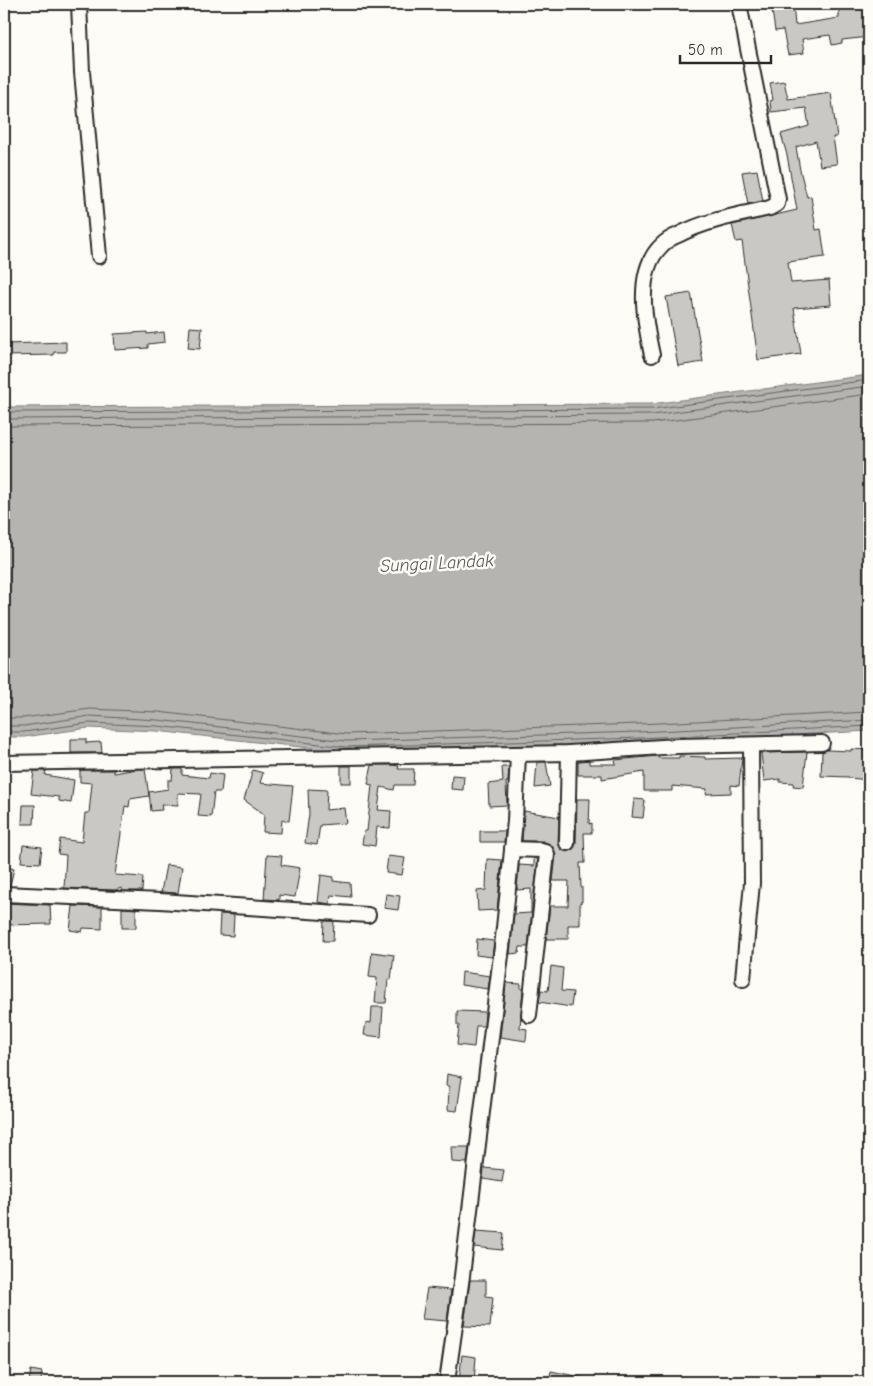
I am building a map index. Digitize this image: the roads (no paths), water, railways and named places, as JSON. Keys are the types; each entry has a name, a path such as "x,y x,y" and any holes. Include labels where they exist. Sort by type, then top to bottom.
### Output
{"street":[{"path":"79,4 82,72 99,256"},
{"path":"652,355 645,323 644,288 650,261 662,244 693,227 712,220 775,207 777,204 776,189 739,4"},
{"path":"4,763 569,753 678,746 822,743"},
{"path":"743,979 752,883 750,745"},
{"path":"567,843 569,753"},
{"path":"447,1382 462,1276 502,947 512,848 518,754"},
{"path":"512,848 541,850 547,854 529,1015"},
{"path":"4,894 160,901 368,915"}],"water":[{"name":"Sungai Landak","path":"869,375 869,731 640,743 346,752 156,731 89,728 24,737 4,737 4,407 651,404"}]}
